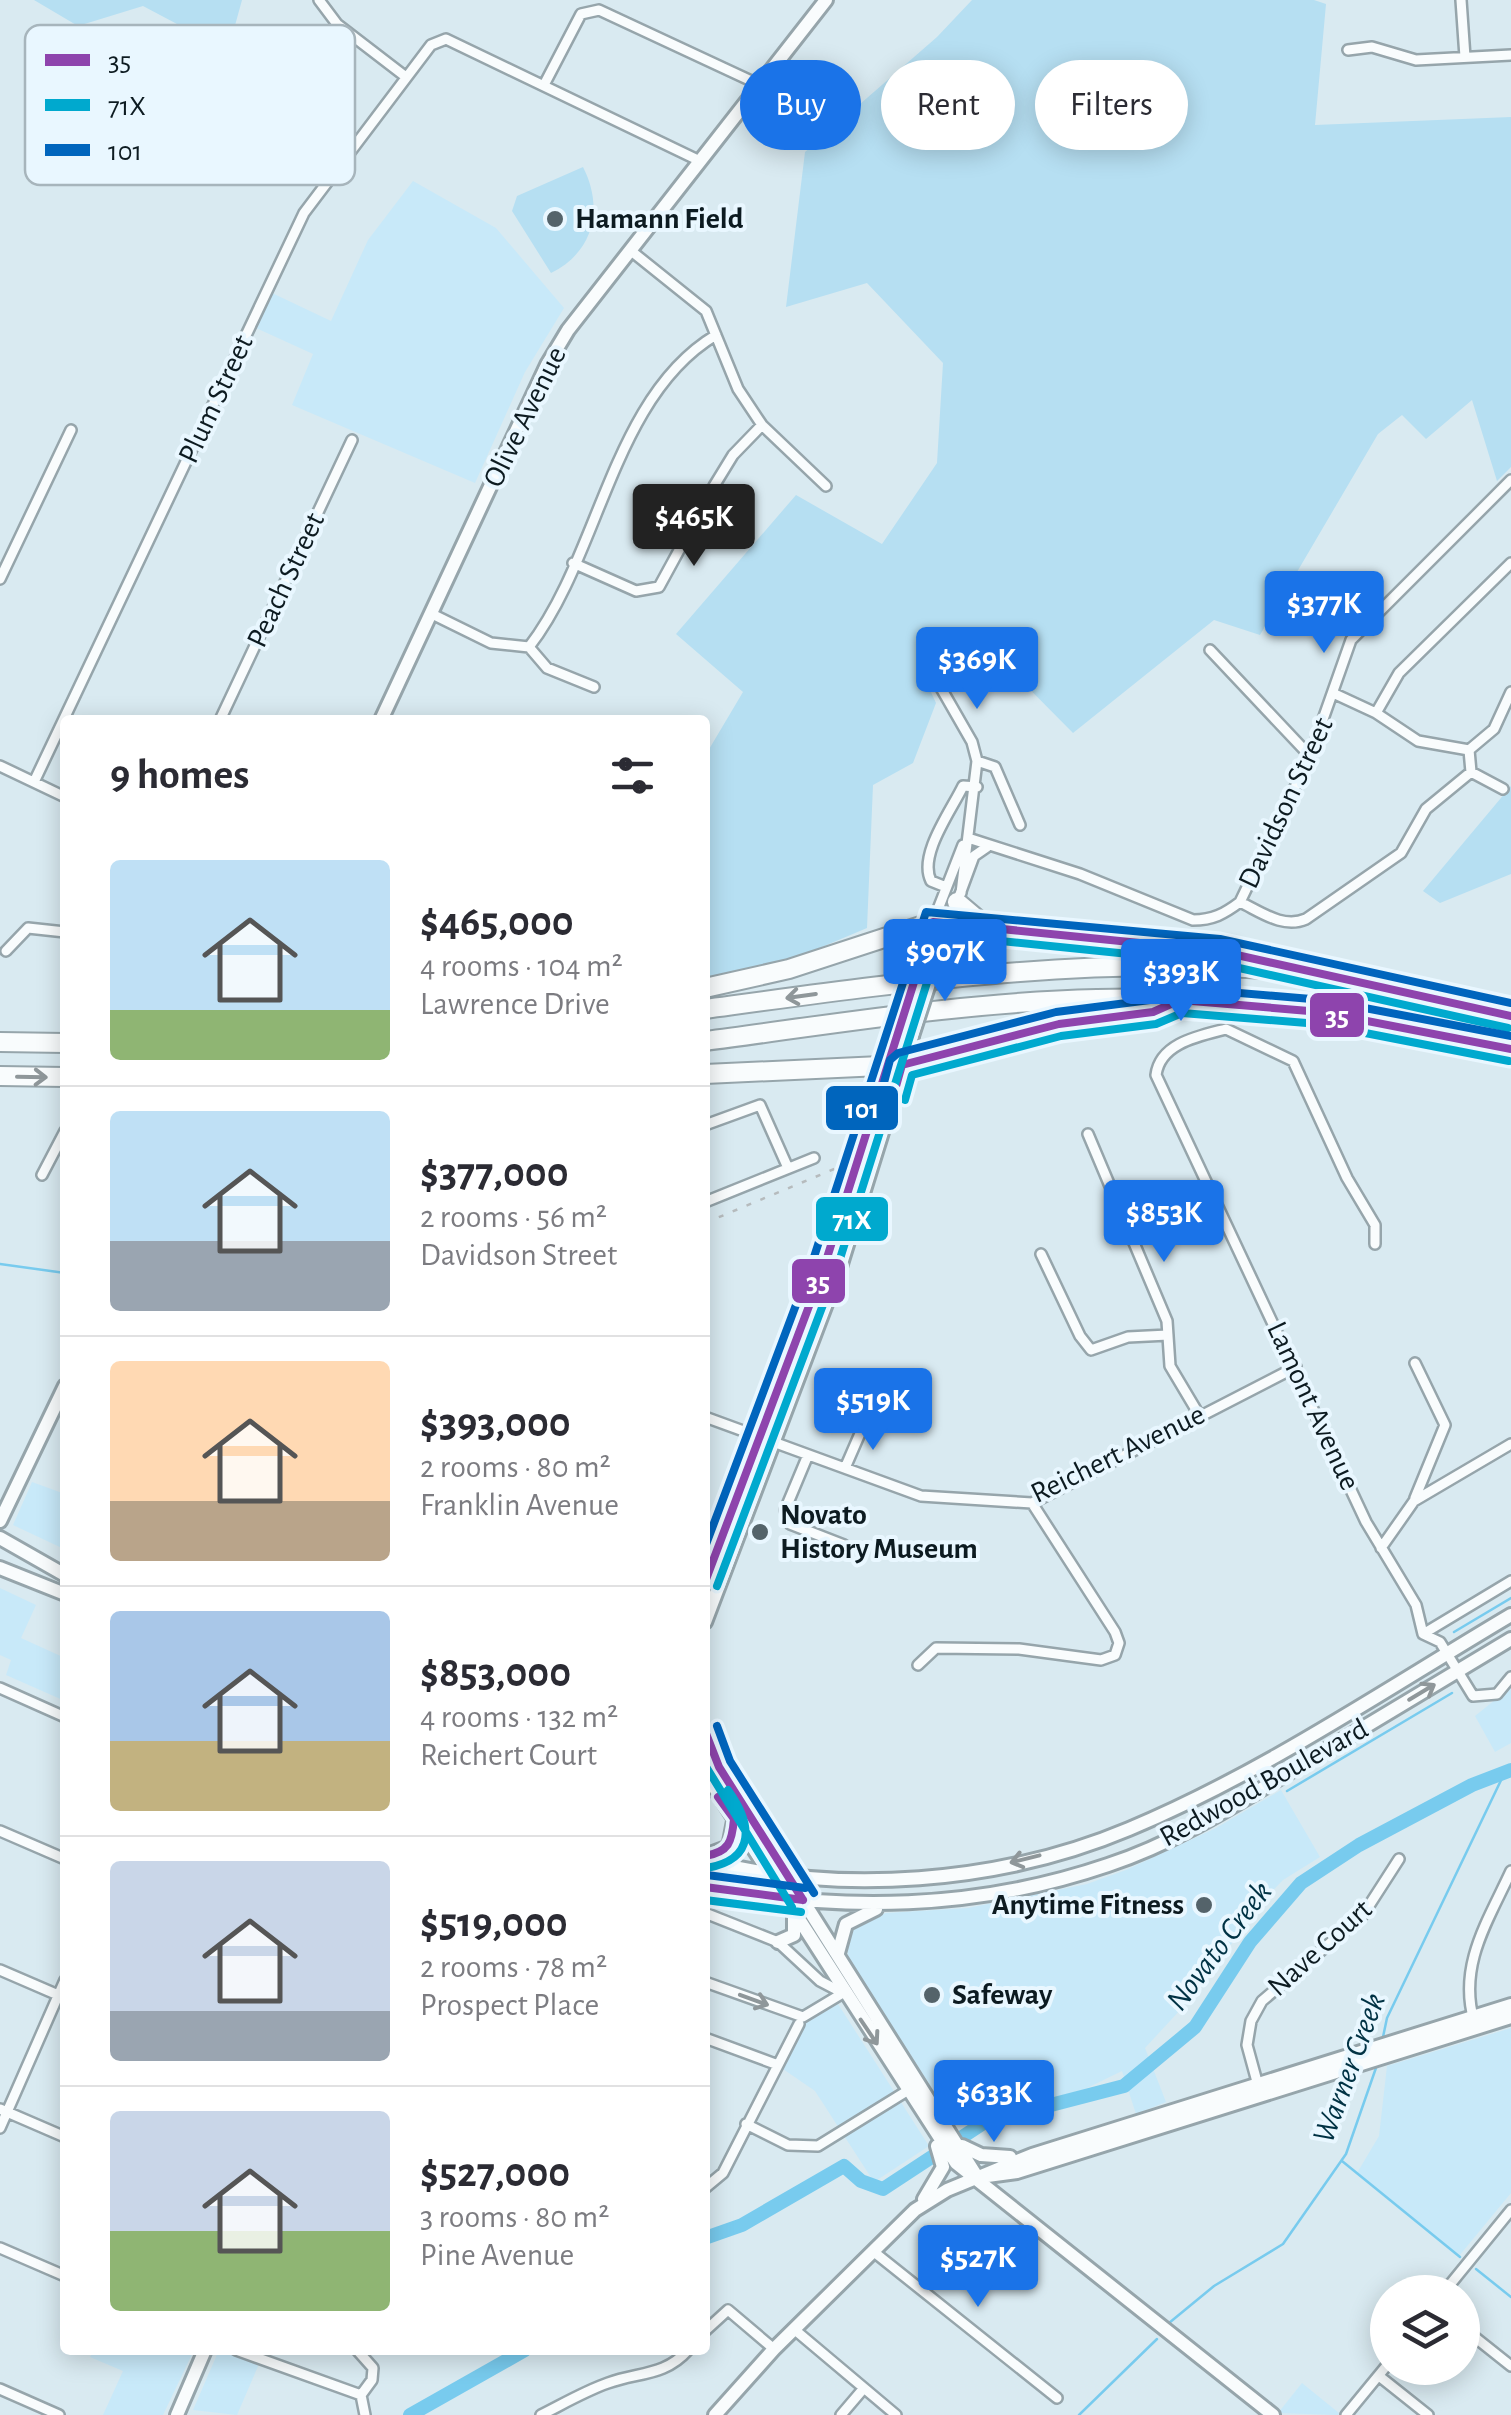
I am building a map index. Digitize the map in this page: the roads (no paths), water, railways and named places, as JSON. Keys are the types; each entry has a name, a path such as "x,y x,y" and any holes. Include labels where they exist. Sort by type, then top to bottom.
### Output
{"highway":[{"path":"955,894 984,924"},
{"path":"710,987 790,969 941,922 1267,959 1511,1016"},
{"path":"710,1007 1026,970 1247,969 1347,978"},
{"path":"710,1074 895,1065 1059,1024 1153,1012 1180,1000"},
{"path":"710,1040 1000,1004 1180,1000 1321,1012 1511,1049"},
{"path":"0,1042 60,1043"},
{"path":"0,1076 60,1077"}],"main road":[{"name":"Olive Avenue","path":"779,60 826,0"},
{"name":"Olive Avenue","path":"383,715 547,365 630,250 740,110"},
{"path":"710,1607 871,1117 912,1036 937,959 941,922"},
{"path":"710,1562 824,1307 890,1108 896,1038 920,961 941,922"},
{"path":"824,1307 824,1290 832,1267 826,1262"},
{"path":"0,1521 60,1396"},
{"path":"0,1538 60,1572"},
{"path":"0,1568 60,1592"},
{"name":"Redwood Boulevard","path":"710,1859 787,1875 905,1878 1010,1863 1127,1830 1190,1802 1511,1615"},
{"name":"Redwood Boulevard","path":"710,1887 785,1899 893,1905 1018,1890 1109,1865 1201,1824 1511,1639"},
{"path":"710,1743 720,1767 787,1875 922,2082 937,2132"},
{"path":"710,1781 843,1993 937,2132 977,2177 1273,2415"},
{"path":"710,1856 729,1847 734,1818"},
{"path":"949,1900 950,1872"},
{"path":"838,1953 849,1920 893,1905"},
{"path":"778,1942 794,1934 794,1913"},
{"path":"843,1993 858,1983"},
{"path":"915,2210 977,2177 1032,2155 1366,2057 1474,2022 1511,2004"},
{"path":"1474,2022 1511,2018"},
{"path":"895,2071 912,2083 922,2082"},
{"path":"977,2177 1017,2172 1259,2090"},
{"path":"955,2150 990,2157 1032,2155"},
{"path":"715,2415 774,2349 915,2210 936,2184 955,2150"},
{"path":"1010,2203 1008,2186 1017,2172"},
{"path":"176,2415 203,2355"}],"street":[{"path":"319,0 338,25"},
{"path":"1461,0 1465,57"},
{"path":"700,161 544,84 581,14 588,9 599,10 740,76"},
{"path":"355,38 406,77"},
{"name":"Plum Street","path":"355,142 438,40 446,38 544,84"},
{"path":"1348,50 1372,47 1416,60 1511,55"},
{"name":"Plum Street","path":"66,715 304,213 324,185"},
{"path":"630,250 690,294 706,312 738,388 762,425 826,486"},
{"path":"528,647 651,399 686,356 716,335"},
{"path":"573,562 636,592 660,587 714,486 733,456 762,425"},
{"path":"0,579 71,430"},
{"name":"Peach Street","path":"222,715 352,440"},
{"name":"Davidson Street","path":"968,838 1080,874 1193,920 1211,920 1240,902 1310,756 1351,640 1511,480"},
{"path":"1376,713 1399,673 1511,562"},
{"path":"432,614 491,643 528,647 546,668 594,687"},
{"path":"1210,650 1310,756"},
{"path":"937,681 972,742 977,787 955,894 941,922"},
{"path":"1469,750 1494,729 1511,692"},
{"path":"1334,694 1376,713 1418,741 1469,750"},
{"name":"Plum Street","path":"34,782 60,727"},
{"path":"1469,750 1471,772"},
{"path":"976,760 995,767 1020,825"},
{"path":"0,766 60,795"},
{"path":"1471,772 1503,789"},
{"path":"1240,902 1280,921 1306,919 1401,852 1426,809 1471,772"},
{"path":"955,894 931,881 926,872 930,853 963,786 977,787"},
{"path":"955,894 968,838"},
{"path":"941,922 974,856 980,849 992,846"},
{"path":"6,951 28,928 60,931"},
{"name":"Lamont Avenue","path":"1375,1244 1375,1225 1347,1178 1293,1061 1226,1029 1167,1050 1158,1059 1156,1075 1380,1548 1416,1605 1423,1634"},
{"path":"710,1123 760,1105 788,1168"},
{"path":"1088,1134 1167,1322 1170,1366 1198,1414"},
{"path":"42,1175 60,1141"},
{"path":"710,1200 814,1158"},
{"path":"1041,1254 1080,1336 1092,1350 1128,1337 1168,1335"},
{"path":"1380,1548 1414,1500 1445,1428 1415,1363"},
{"name":"Reichert Avenue","path":"710,1420 921,1496 1032,1502 1296,1367"},
{"path":"845,1468 865,1422"},
{"path":"1414,1500 1511,1444"},
{"path":"808,1455 784,1510 790,1524 844,1545"},
{"path":"918,1666 936,1648 1019,1649 1100,1660 1115,1656 1119,1643 1115,1632 1032,1502"},
{"path":"1423,1634 1511,1580"},
{"path":"1423,1634 1440,1642 1474,1696 1497,1694 1511,1677"},
{"path":"0,1688 60,1715"},
{"path":"0,1831 60,1857"},
{"name":"Nave Court","path":"1259,2090 1247,2045 1251,2021 1262,2000 1363,1915 1398,1860"},
{"path":"1474,2022 1466,1984 1470,1960 1511,1872"},
{"path":"710,1915 778,1942 820,1982 843,1993"},
{"path":"0,1970 60,1996"},
{"path":"818,2008 820,1982"},
{"path":"710,1984 801,2020"},
{"path":"710,2184 723,2172 801,2020 843,1993"},
{"path":"0,2128 4,2110 60,2001"},
{"path":"710,2040 778,2065"},
{"path":"746,2124 788,2145 818,2146 906,2090"},
{"path":"4,2110 60,2135"},
{"path":"1458,2275 1511,2210"},
{"path":"1501,2223 1511,2231"},
{"path":"0,2248 60,2274"},
{"path":"874,2252 1057,2398"},
{"path":"710,2326 728,2310 774,2349"},
{"path":"795,2330 896,2415"},
{"path":"1480,2341 1511,2366"},
{"path":"250,2355 361,2395"},
{"path":"361,2355 373,2368 372,2380 361,2395 364,2415"},
{"path":"541,2415 602,2385 660,2372 683,2355"},
{"path":"1346,2415 1371,2385"},
{"path":"1390,2385 1428,2415"},
{"path":"841,2415 864,2388"},
{"path":"0,2389 60,2415"}],"waterway":[{"path":"0,1264 60,1272"},
{"path":"1454,1632 1511,1598"},
{"path":"1287,1791 1452,1693"},
{"name":"Novato Creek","path":"710,2236 742,2225 844,2166 861,2181 883,2189 985,2122 1124,2086 1195,2027 1250,1942 1301,1883 1359,1845 1472,1785 1511,1770"},
{"name":"Warner Creek","path":"1383,2037 1387,2018 1504,1774"},
{"name":"Warner Creek","path":"1169,2323 1214,2286 1283,2244 1346,2154 1377,2065"},
{"path":"1342,2161 1460,2257"},
{"path":"1476,2269 1511,2297"},
{"name":"Warner Creek","path":"1079,2415 1157,2339"},
{"name":"Novato Creek","path":"410,2415 516,2355"}],"railway":[{"path":"710,1221 839,1167"}],"place":[{"name":"Hamann Field","path":"555,219"},
{"name":"Novato History Museum","path":"760,1532"},
{"name":"Anytime Fitness","path":"1204,1905"},
{"name":"Safeway","path":"932,1995"}]}
